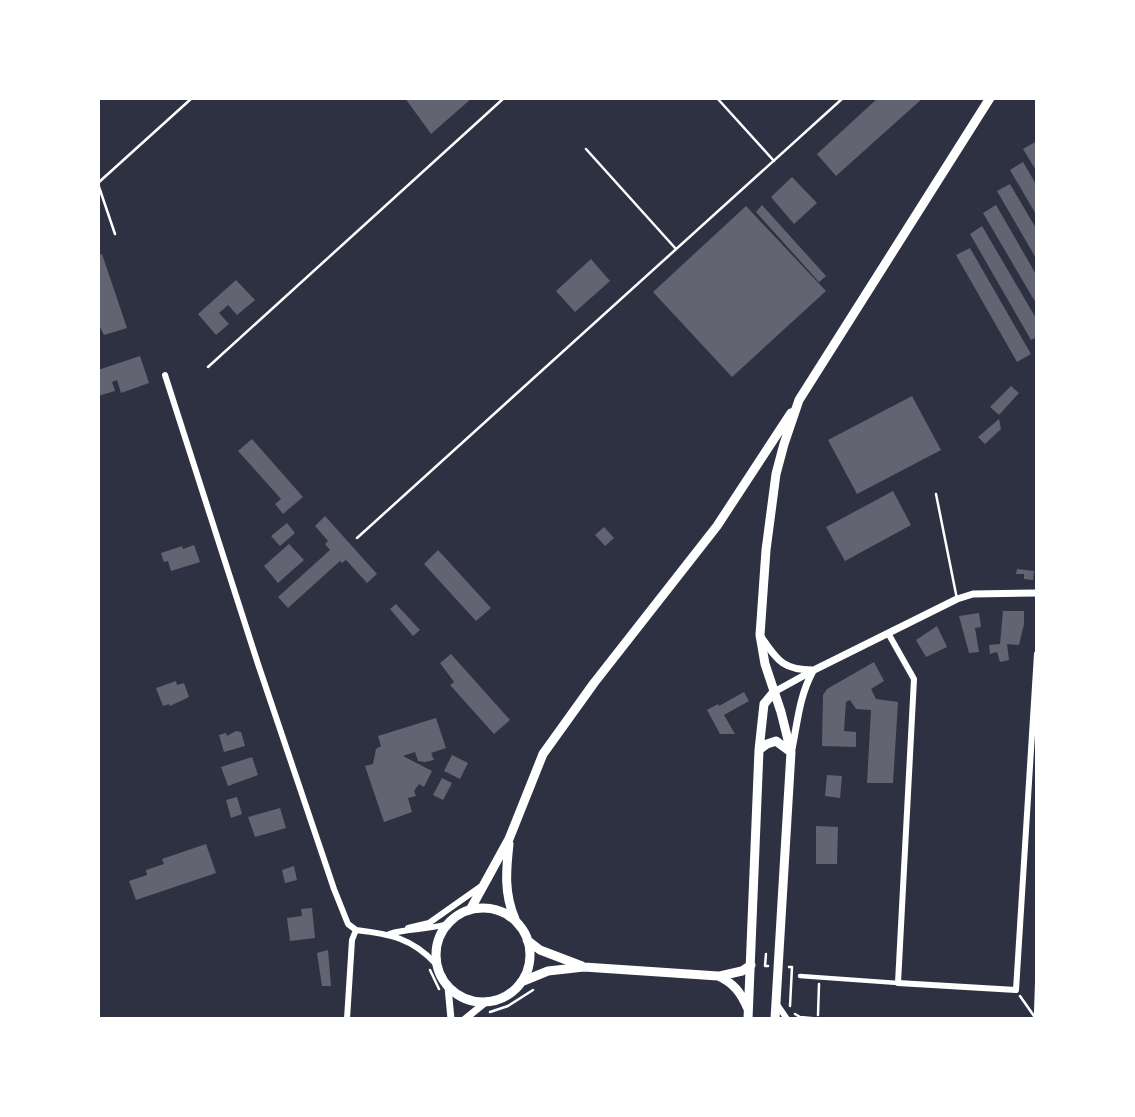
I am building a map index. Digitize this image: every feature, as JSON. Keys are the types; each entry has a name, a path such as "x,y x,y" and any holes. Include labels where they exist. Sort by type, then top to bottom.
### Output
{"main road":[{"path":"470,910 509,839 543,754 594,683 718,526 990,98"},
{"path":"775,1019 791,752 760,635 766,550 776,474 799,400"},
{"path":"749,1015 759,750 764,704 774,692"},
{"path":"759,750 776,741 791,752"},
{"path":"509,839 506,890 515,921 527,940 540,950 584,967"},
{"path":"515,921 502,912 486,908 470,910 447,924 440,936 432,964 445,991 472,1001 486,1002 512,992 528,969 530,954 527,940"},
{"path":"521,982 548,971 584,967 718,976 742,971 751,965"},
{"path":"718,976 737,988 749,1015"}],"street":[{"path":"164,375 258,664 346,919 356,930 389,934 420,949 432,964"},
{"path":"774,692 957,599 973,594 1037,593"},
{"path":"888,633 914,679 898,983"},
{"path":"760,635 783,664 795,670 814,670"},
{"path":"800,976 1016,990 1037,654"},
{"path":"791,752 801,695 814,670"},
{"path":"389,934 429,923 486,881"},
{"path":"408,928 430,929 447,924"},
{"path":"347,1019 352,940 356,930"},
{"path":"445,991 451,1019"},
{"path":"465,1019 486,1002"},
{"path":"776,1003 787,1019"}],"lane":[{"path":"115,234 98,183 192,98"},
{"path":"208,367 504,98"},
{"path":"717,98 774,161"},
{"path":"357,538 844,98"},
{"path":"586,149 676,249"},
{"path":"936,494 957,599"}],"path":[{"path":"1035,1019 1037,958"},
{"path":"432,964 445,991"},
{"path":"778,967 792,967 791,1012 800,1017 822,1019"},
{"path":"818,1015 820,977"},
{"path":"481,1016 508,1006 538,988"},
{"path":"1016,990 1035,1019"}],"building":[{"path":"405,98 472,98 431,134"},
{"path":"878,98 923,98 836,176 817,154"},
{"path":"1037,141 1037,172 1023,149"},
{"path":"1023,162 1037,186 1037,216 1010,170"},
{"path":"792,177 817,203 794,224 771,197"},
{"path":"1010,184 1037,230 1037,260 997,191"},
{"path":"762,205 826,276 819,282 756,212"},
{"path":"996,205 1037,276 1037,305 983,213"},
{"path":"746,206 826,291 732,377 653,292"},
{"path":"982,226 1037,320 1037,337 1031,340 970,234"},
{"path":"970,248 1031,354 1017,362 956,255"},
{"path":"102,254 127,328 104,335 98,323 98,255"},
{"path":"591,259 610,281 575,312 556,291"},
{"path":"236,280 255,300 237,315 228,305 219,313 229,324 216,335 198,314"},
{"path":"140,356 149,383 121,393 117,380 112,382 115,391 98,396 98,370"},
{"path":"1011,386 1019,393 999,415 990,407"},
{"path":"912,396 941,450 857,494 828,440"},
{"path":"999,419 1001,429 985,444 978,437"},
{"path":"252,439 303,497 283,514 275,504 281,499 238,451"},
{"path":"893,491 911,525 845,561 826,527"},
{"path":"325,516 377,574 367,583 346,560 342,563 340,561 288,608 278,597 330,550 325,544 328,541 315,526"},
{"path":"287,523 295,533 280,546 271,536"},
{"path":"604,527 614,538 605,546 595,535"},
{"path":"289,544 304,560 278,583 264,566"},
{"path":"194,545 200,562 171,571 168,561 164,562 161,553"},
{"path":"438,550 491,608 476,621 424,564"},
{"path":"1017,569 1034,571 1033,580 1024,579 1024,574 1016,574"},
{"path":"396,604 420,630 413,636 390,609"},
{"path":"1003,611 1024,611 1024,624 1019,645 1007,644 1009,660 1000,662 997,652 990,654 989,645 1000,644"},
{"path":"979,613 981,627 975,628 979,652 969,653 959,616"},
{"path":"937,626 947,647 926,657 916,640"},
{"path":"451,654 510,720 494,734 450,685 454,682 440,663"},
{"path":"874,662 884,681 871,689 876,699 898,702 893,783 867,783 871,710 856,709 850,700 846,702 844,731 856,732 856,747 822,746 823,695 827,689"},
{"path":"176,681 177,685 184,683 189,697 170,706 163,706 156,688"},
{"path":"744,692 749,701 724,715 735,734 720,734 707,710"},
{"path":"436,718 446,748 431,753 434,760 425,762 418,761 415,752 403,756 432,771 424,787 419,784 414,791 416,796 408,798 412,812 384,822 365,766 373,764 376,749 381,746 378,736"},
{"path":"236,731 241,732 245,746 224,752 219,735 226,733 227,736"},
{"path":"452,755 468,763 460,779 444,771"},
{"path":"252,757 258,775 228,786 221,767"},
{"path":"827,775 842,776 840,798 825,796"},
{"path":"442,778 452,783 443,800 433,795"},
{"path":"237,797 242,814 231,818 226,800"},
{"path":"280,808 286,828 255,837 248,817"},
{"path":"816,826 838,827 837,864 816,864"},
{"path":"206,844 216,873 136,900 129,881 147,875 146,870 164,864 162,859"},
{"path":"294,866 297,880 285,883 282,870"},
{"path":"312,908 315,938 290,941 287,918 302,916 301,909"},
{"path":"328,950 331,986 322,986 317,953"}]}
